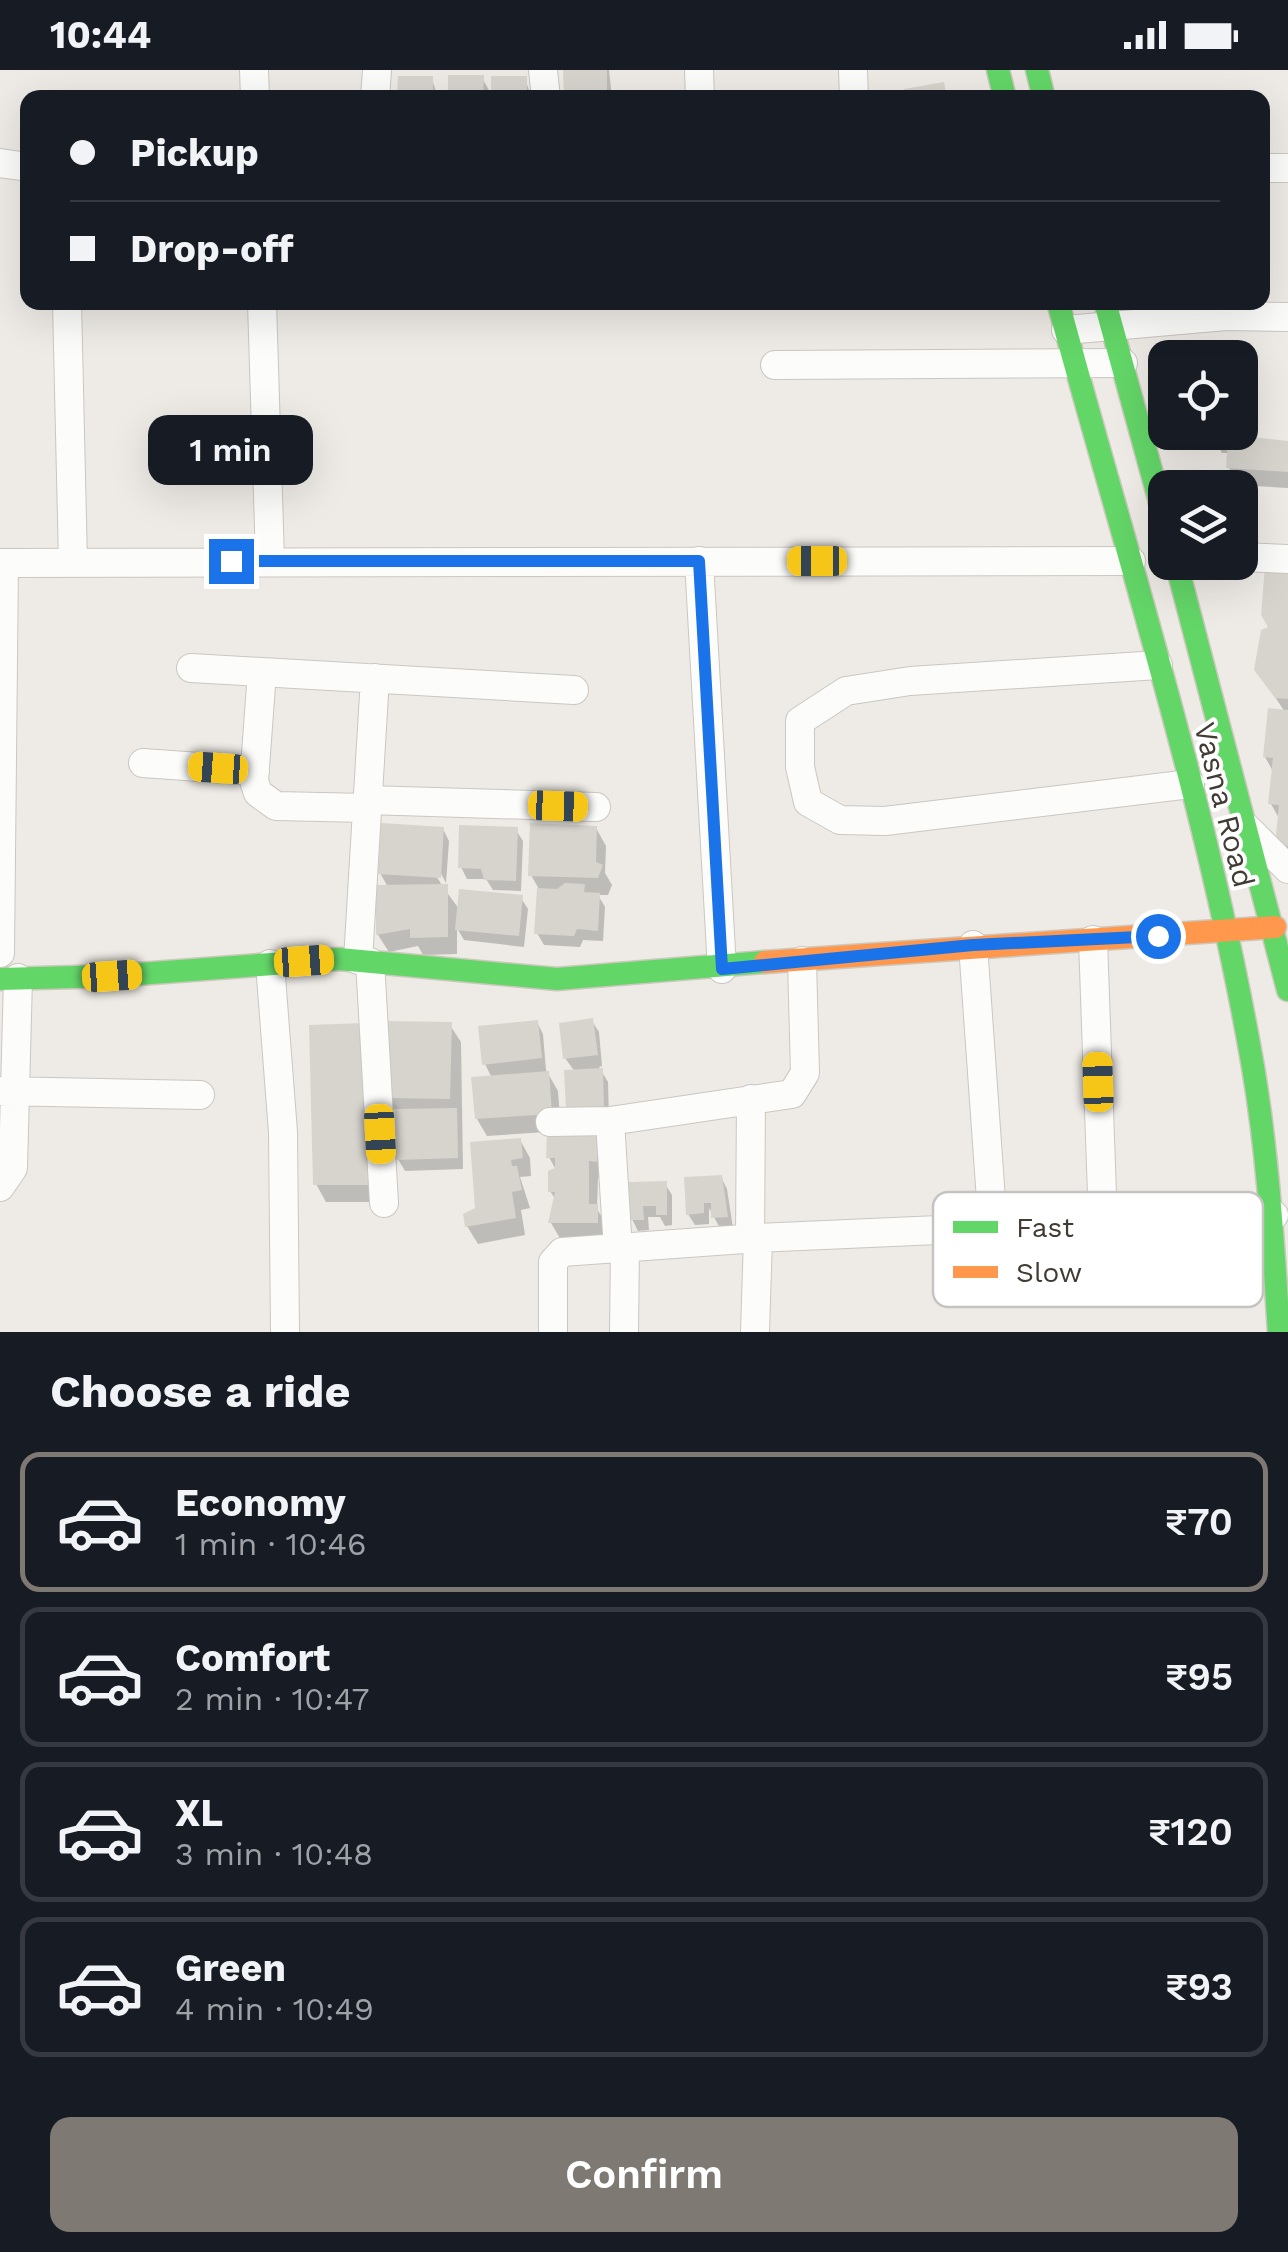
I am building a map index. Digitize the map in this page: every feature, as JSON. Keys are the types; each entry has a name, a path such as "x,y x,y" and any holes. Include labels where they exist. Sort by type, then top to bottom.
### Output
{"main road":[{"path":"1109,315 1151,470"},
{"name":"Vasna Road","path":"1062,316 1190,784 1224,932 1280,1230 1279,1332"},
{"name":"Vasna Road","path":"1181,580 1275,926 1288,990"},
{"path":"9,978 364,961 557,980 973,945 1275,926"}],"street":[{"path":"67,310 73,563"},
{"path":"262,310 270,560"},
{"path":"1062,316 1288,317"},
{"path":"774,366 1123,364"},
{"path":"1258,557 1288,559"},
{"path":"699,561 722,969"},
{"path":"0,953 2,563 1131,561"},
{"path":"1158,666 910,681 846,691 800,721 800,767 808,802 840,820 886,821 1190,784"},
{"path":"191,668 574,690"},
{"path":"262,672 255,771 258,794 276,806 596,807"},
{"path":"374,678 364,961 384,1203"},
{"path":"143,763 255,771"},
{"path":"1247,828 1288,869"},
{"path":"1093,940 1102,1192"},
{"path":"973,945 990,1192"},
{"path":"550,1122 610,1120 792,1094 802,1085 802,961"},
{"path":"270,964 284,1132 285,1332"},
{"path":"0,1187 12,1168 7,1091 9,978"},
{"path":"7,1091 200,1095"},
{"path":"751,1098 755,1332"},
{"path":"610,1120 624,1332"},
{"path":"553,1332 556,1254 754,1238 933,1231"}],"building":[{"path":"563,70 607,70 607,90 564,90"},
{"path":"448,75 484,75 483,90 448,90"},
{"path":"398,76 433,76 433,90 397,90"},
{"path":"491,76 527,76 527,90 491,90"},
{"path":"944,82 946,90 904,90"},
{"path":"1258,438 1288,441 1288,472 1226,468 1227,450 1258,450"},
{"path":"1265,566 1288,568 1288,699 1275,698 1254,670 1261,630 1268,627 1261,615"},
{"path":"1268,708 1288,710 1288,846 1275,845 1279,805 1268,804 1273,758 1263,757"},
{"path":"381,823 444,827 441,878 378,874"},
{"path":"530,823 597,826 596,862 603,865 598,878 528,876"},
{"path":"459,825 518,827 516,881 484,880 481,869 458,868"},
{"path":"565,883 585,884 584,892 600,893 598,931 577,929 574,936 534,934 537,888 557,889"},
{"path":"448,884 448,937 410,938 410,929 376,935 376,885"},
{"path":"459,889 523,895 519,936 455,930"},
{"path":"593,1018 598,1055 563,1059 559,1023"},
{"path":"538,1020 542,1058 482,1065 478,1026"},
{"path":"387,1021 452,1022 450,1099 386,1098"},
{"path":"363,1023 370,1185 313,1185 309,1025"},
{"path":"603,1068 604,1108 566,1110 564,1070"},
{"path":"549,1071 552,1114 475,1119 471,1077"},
{"path":"457,1108 458,1158 396,1160 395,1109"},
{"path":"547,1135 597,1135 597,1162 589,1161 589,1204 598,1204 598,1223 548,1223 555,1192 548,1192 548,1171 555,1168 555,1158 546,1158"},
{"path":"521,1138 523,1158 511,1160 512,1166 517,1166 522,1190 512,1192 516,1218 465,1227 463,1214 475,1208 470,1142"},
{"path":"722,1175 728,1217 711,1218 711,1203 704,1203 704,1213 686,1215 684,1177"},
{"path":"667,1181 667,1215 656,1215 656,1206 643,1206 644,1220 629,1220 629,1182"}],"traffic: fast":[{"path":"998,70 1003,90"},
{"path":"1037,70 1042,90"},
{"path":"1060,310 1190,778 1235,970 1263,1133 1279,1332"},
{"path":"1107,310 1151,470"},
{"path":"1181,580 1288,990"},
{"path":"0,979 112,976 339,959 557,979 765,962"}],"traffic: slow":[{"path":"765,962 1275,927"}],"route":[{"path":"231,561 699,561 722,969 973,945 1158,936"}]}
